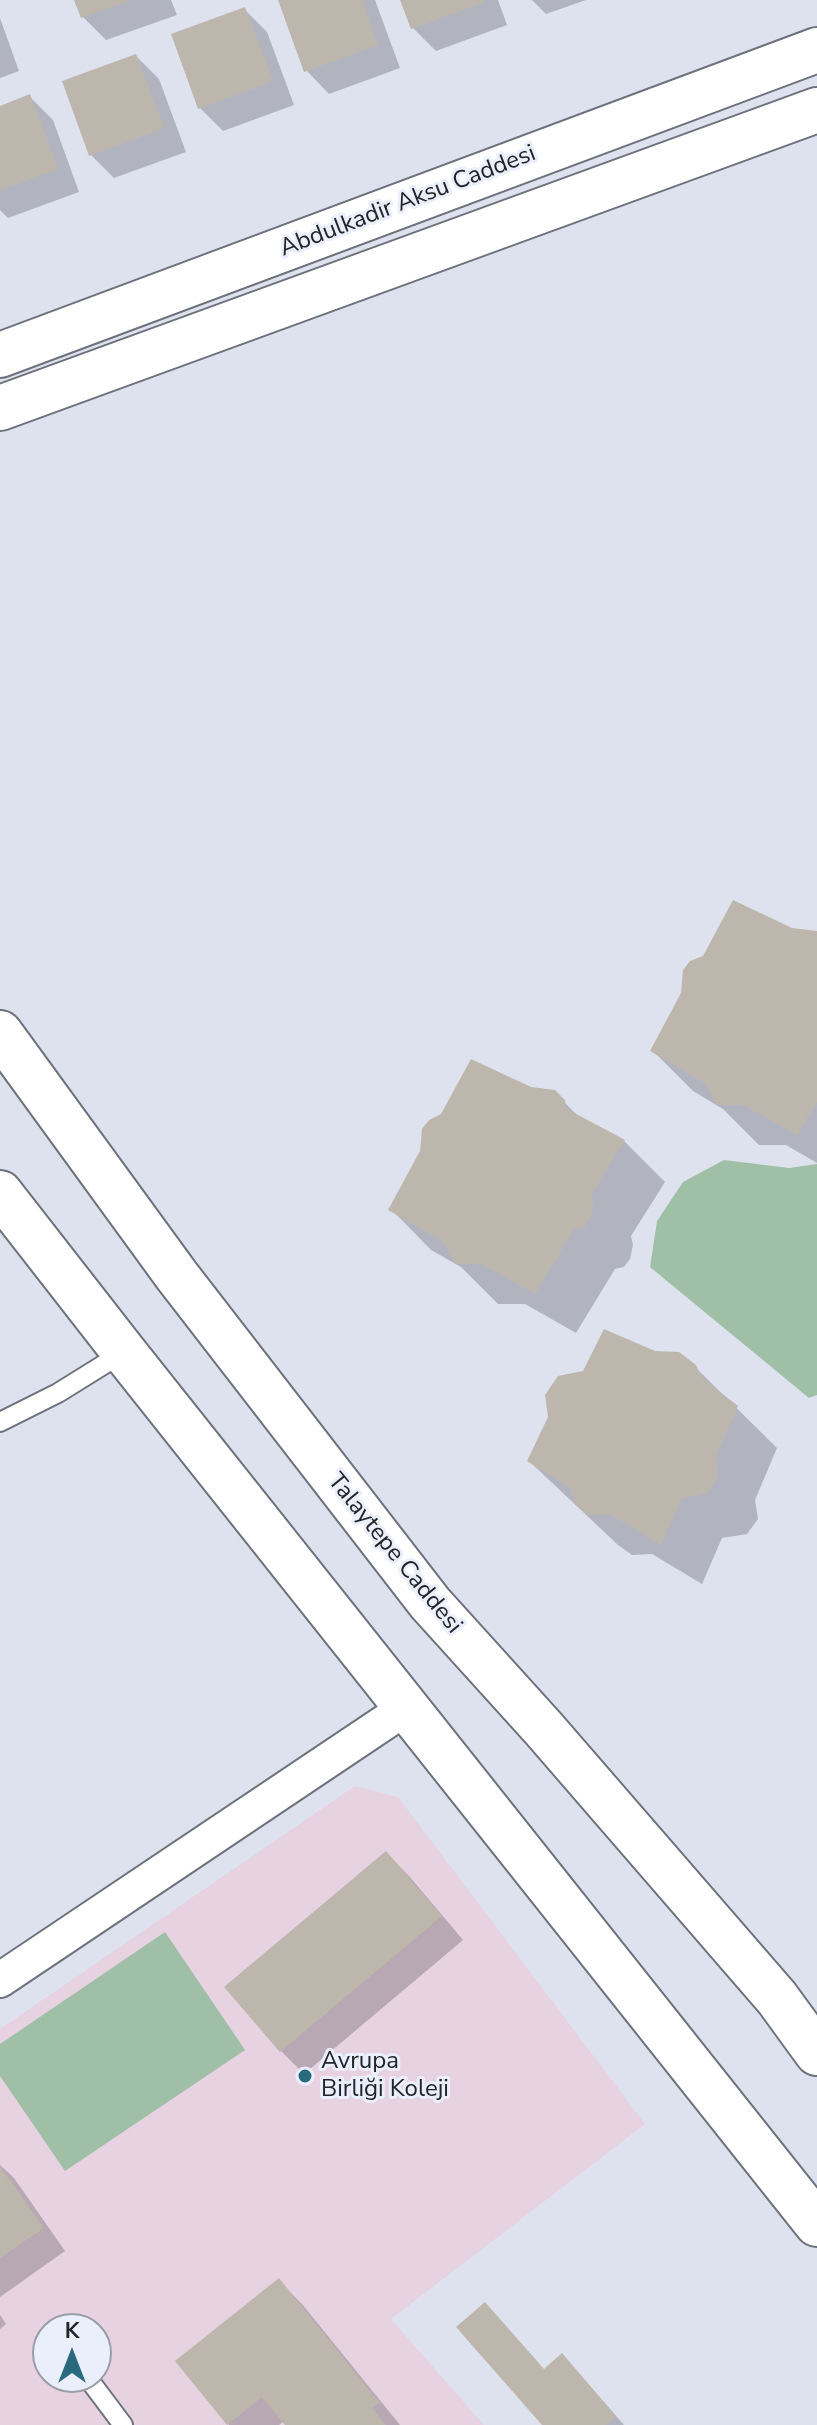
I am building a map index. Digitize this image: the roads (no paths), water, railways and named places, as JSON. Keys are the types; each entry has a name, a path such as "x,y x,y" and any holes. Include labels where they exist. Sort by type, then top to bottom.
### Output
{"main road":[{"name":"Abdulkadir Aksu Caddesi","path":"0,355 817,50"},
{"path":"0,408 817,110"},
{"name":"Talaytepe Caddesi","path":"0,1033 177,1276 430,1603 544,1729 767,1987 817,2053"},
{"path":"0,1193 817,2224"}],"street":[{"path":"0,1980 406,1708"}],"lane":[{"path":"0,1422 58,1393 124,1352"},
{"path":"99,2393 123,2425"}],"place":[{"name":"Avrupa Birliği Koleji","path":"305,2076"}]}
